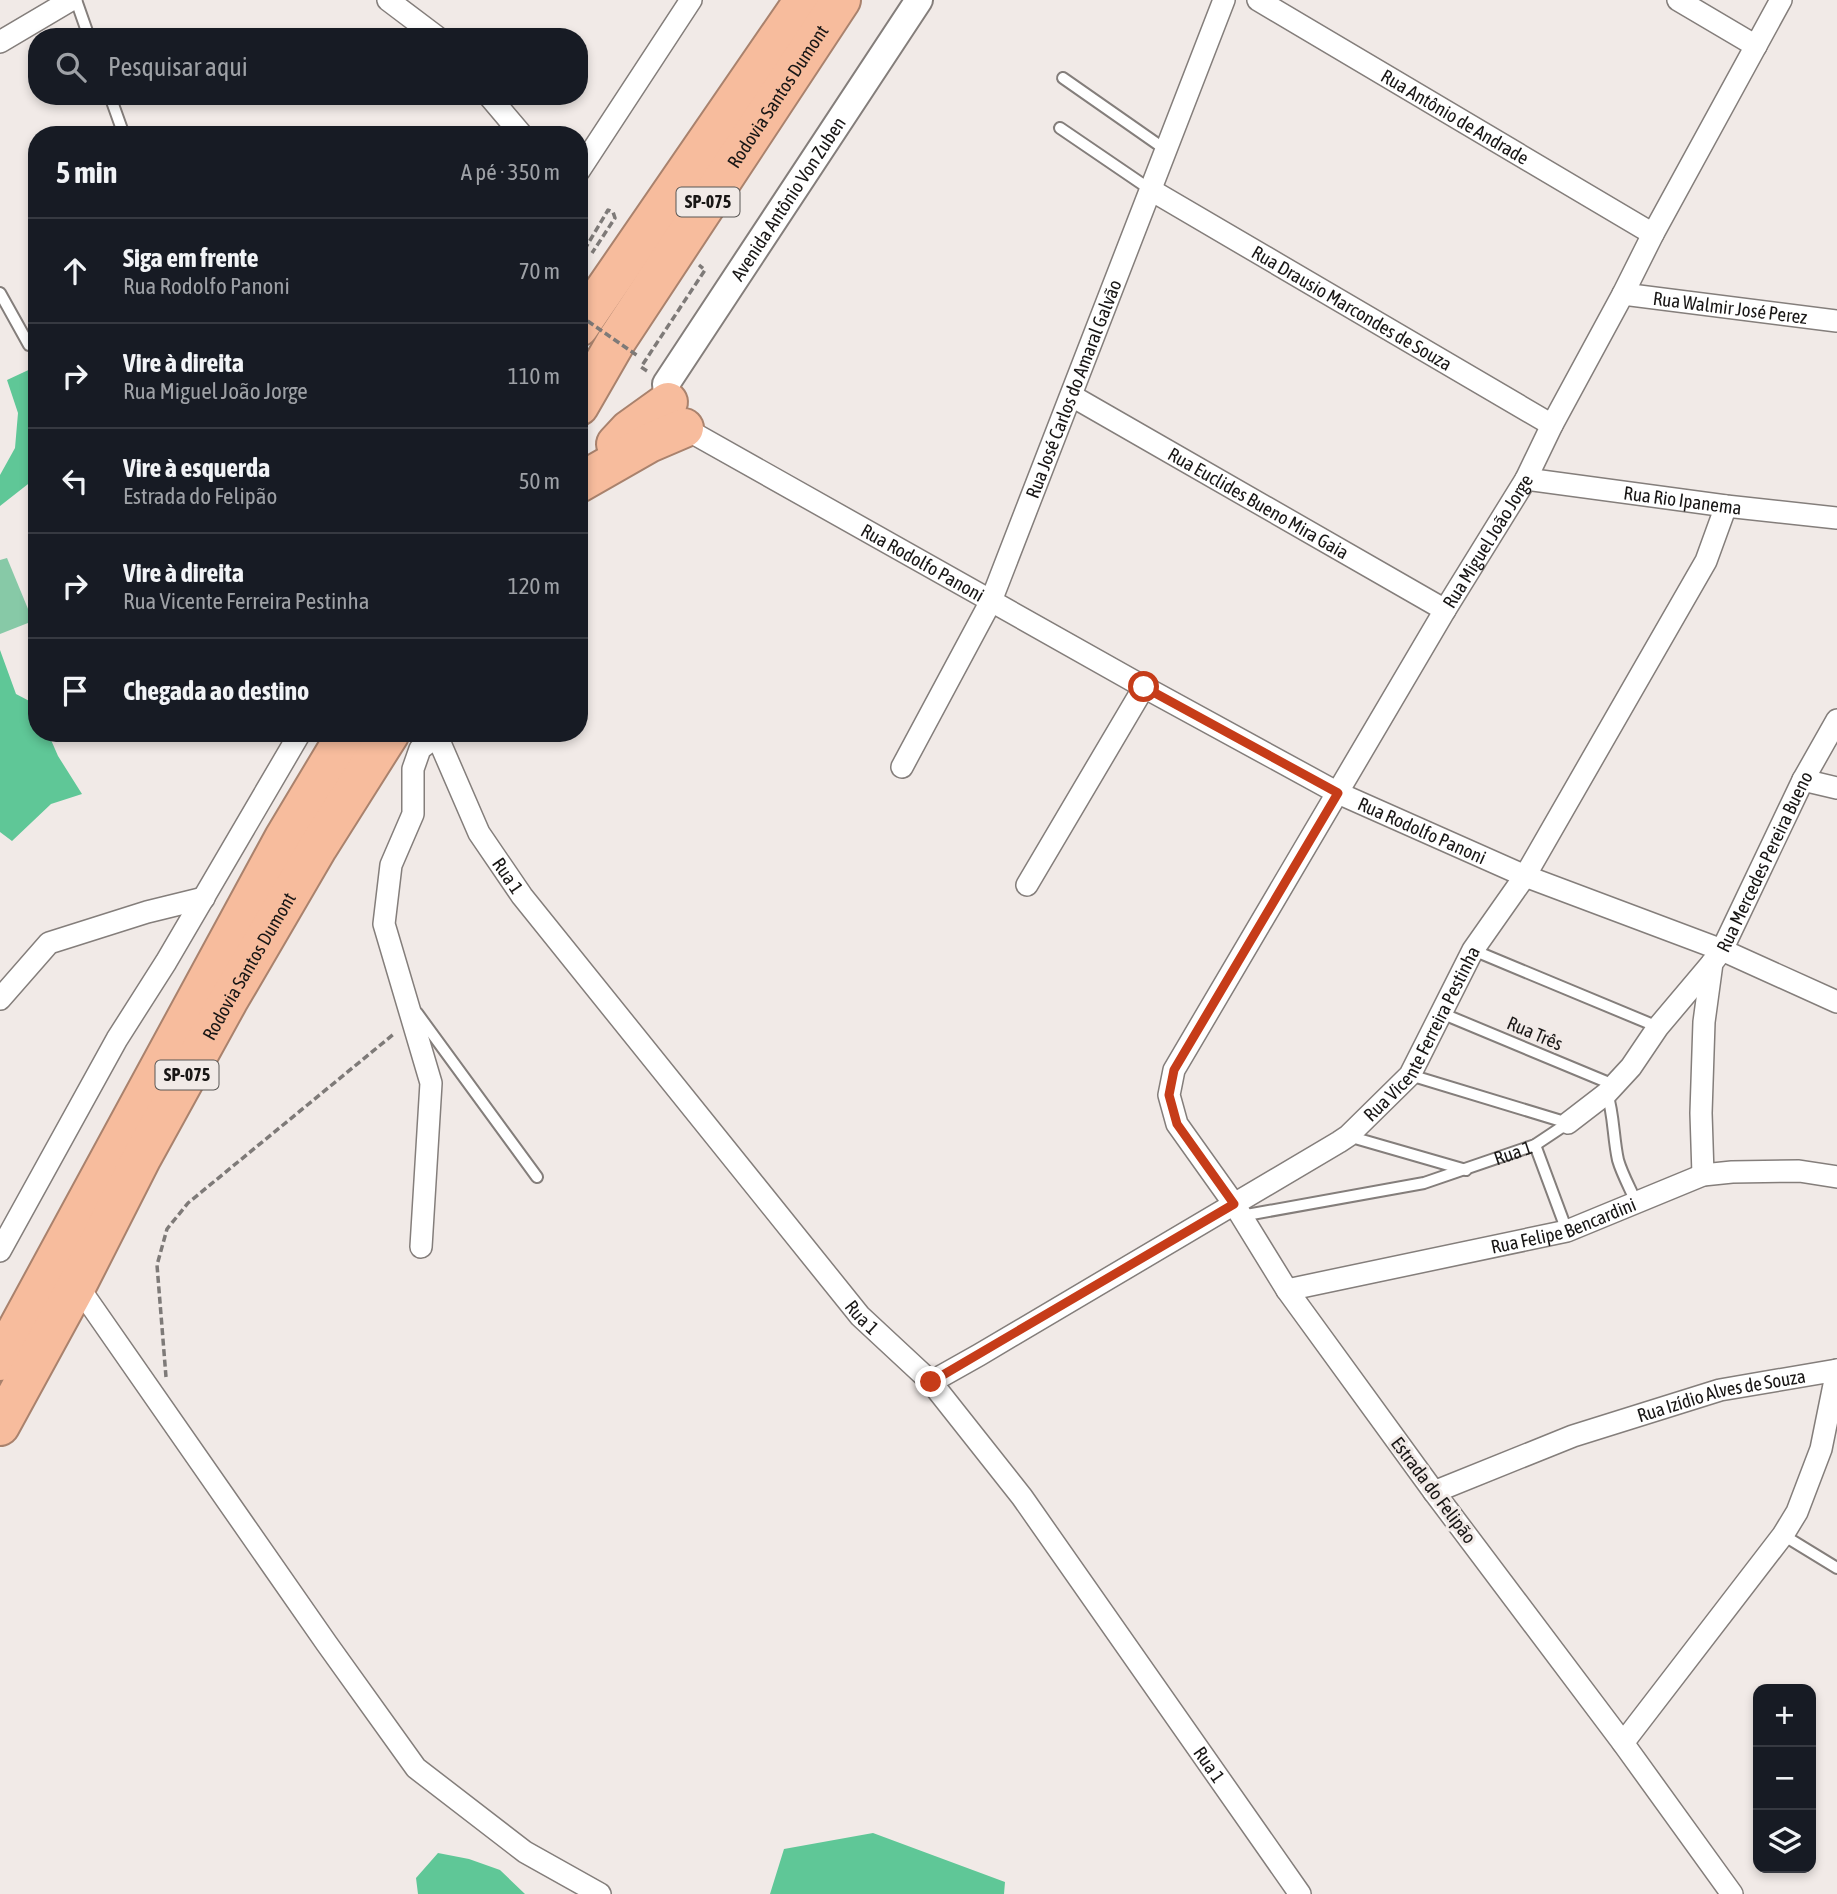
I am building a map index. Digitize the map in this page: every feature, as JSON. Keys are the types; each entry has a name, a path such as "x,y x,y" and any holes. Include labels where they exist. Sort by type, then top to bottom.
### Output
{"highway":[{"name":"Rodovia Santos Dumont","path":"588,314 804,0"},
{"name":"Rodovia Santos Dumont","path":"588,390 617,340 841,0"},
{"path":"588,475 629,430 673,405"},
{"name":"Rodovia Santos Dumont","path":"0,1361 284,838 342,742"},
{"name":"Rodovia Santos Dumont","path":"0,1426 228,1001 318,847 384,742"}],"street":[{"path":"0,42 73,0"},
{"path":"388,0 425,28"},
{"path":"588,157 691,0"},
{"name":"Avenida Antônio Von Zuben","path":"673,405 919,0"},
{"name":"Rua José Carlos do Amaral Galvão","path":"902,767 991,601 1224,0"},
{"name":"Rua Antônio de Andrade","path":"1258,0 1653,234"},
{"path":"1678,0 1756,46"},
{"name":"Rua Miguel João Jorge","path":"1174,1070 1445,610 1526,479 1653,234 1781,0"},
{"path":"497,105 514,126"},
{"name":"Rua Drausio Marcondes de Souza","path":"1151,190 1552,425"},
{"name":"Rua Walmir José Perez","path":"1623,294 1837,321"},
{"name":"Rua Euclides Bueno Mira Gaia","path":"1072,396 1445,610"},
{"name":"Rua Rodolfo Panoni","path":"673,405 991,601 1338,793 1717,957 1837,1002"},
{"name":"Rua Rio Ipanema","path":"1526,479 1837,518"},
{"name":"Rua Vicente Ferreira Pestinha","path":"931,1382 1238,1210 1348,1136 1410,1075 1473,950 1525,876 1706,561 1726,506"},
{"path":"1027,885 1144,687"},
{"name":"Rua Mercedes Pereira Bueno","path":"1703,1175 1701,1113 1704,1022 1717,957 1803,779 1837,720"},
{"path":"0,1251 117,1039 166,962 295,742"},
{"name":"Rua 1","path":"409,1009 384,924 391,865 412,814 414,769 420,749 430,742"},
{"name":"Rua 1","path":"441,742 479,833 522,895 860,1316 931,1382 1022,1497 1300,1894"},
{"path":"1803,779 1837,788"},
{"path":"0,999 49,943 147,912 204,898"},
{"name":"Rua 1","path":"1568,1123 1611,1089 1631,1067 1658,1027 1717,957"},
{"path":"409,1009 431,1083 421,1247"},
{"name":"Estrada do Felipão","path":"1174,1070 1169,1095 1177,1124 1238,1210 1287,1290 1732,1894"},
{"name":"Rua Felipe Bencardini","path":"1287,1290 1567,1231 1703,1175 1799,1171 1837,1177"},
{"path":"78,1285 416,1768 526,1852 600,1894"},
{"name":"Rua Izídio Alves de Souza","path":"1434,1492 1573,1436 1720,1390 1837,1370 1821,1449 1797,1512 1783,1535 1623,1743"}],"lane":[{"path":"73,0 85,28"},
{"path":"1063,78 1166,150"},
{"path":"113,105 121,126"},
{"path":"1060,128 1151,190"},
{"path":"0,293 28,343"},
{"path":"1473,950 1658,1027"},
{"path":"409,1009 537,1177"},
{"name":"Rua Três","path":"1441,1013 1611,1089"},
{"path":"1410,1075 1568,1123"},
{"path":"1611,1089 1619,1164 1636,1202"},
{"name":"Rua 1","path":"1238,1210 1424,1183 1535,1145 1568,1123"},
{"path":"1348,1136 1466,1170"},
{"path":"1535,1145 1567,1231"},
{"path":"1783,1535 1837,1568"}],"path":[{"path":"588,243 607,210 613,212 615,218 588,259"},
{"path":"673,405 641,367 705,270 698,265"},
{"path":"588,321 638,356"},
{"path":"169,1417 157,1265 167,1229 188,1203 409,1009"}],"green space":[{"path":"28,370 28,484 0,506 0,475 15,448 18,413 7,380"},
{"path":"7,558 28,609 28,623 0,634 0,560"},
{"path":"0,650 16,694 28,700 28,742 52,742 82,794 51,804 12,841 0,832"},
{"path":"873,1833 1005,1882 1004,1894 770,1894 784,1849"},
{"path":"438,1853 469,1859 500,1870 525,1894 418,1894 416,1878"}],"route":[{"path":"931,1382 1234,1204 1177,1124 1169,1095 1174,1070 1338,793 1144,687"}]}
